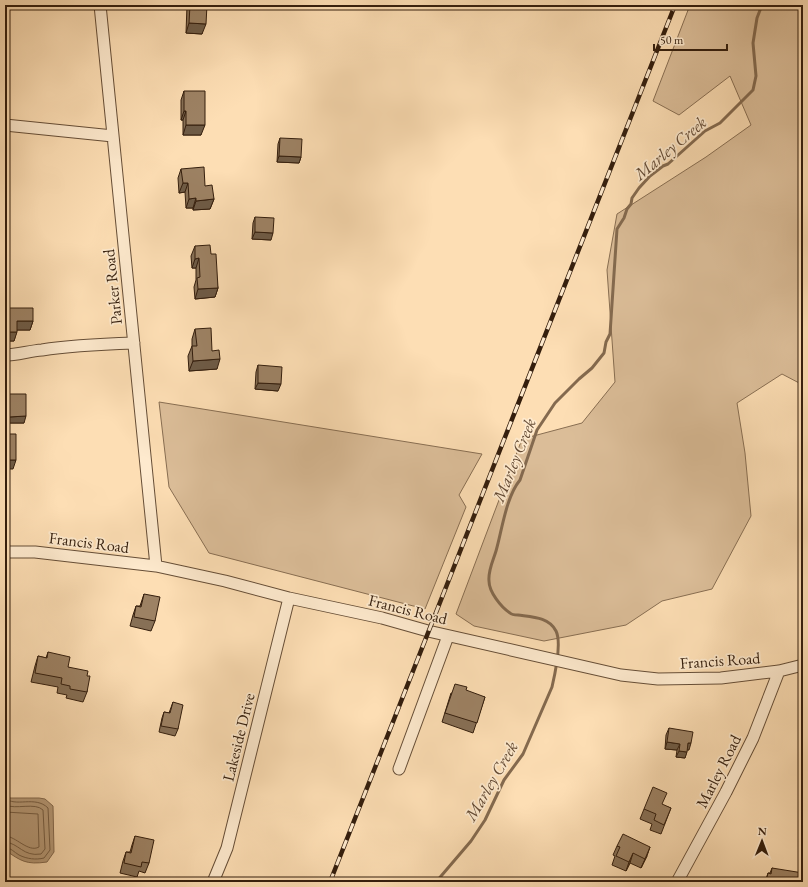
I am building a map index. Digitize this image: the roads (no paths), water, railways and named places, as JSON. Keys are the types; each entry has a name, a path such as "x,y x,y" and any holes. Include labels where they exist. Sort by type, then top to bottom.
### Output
{"street":[{"name":"Parker Road","path":"100,5 156,566"},
{"path":"5,125 113,136"},
{"path":"5,355 79,346 134,343"},
{"name":"Francis Road","path":"5,552 35,552 156,566 225,581 289,598 382,618 448,636 621,675 658,679 722,678 780,671 803,665"},
{"name":"Lakeside Drive","path":"213,882 227,848 289,598"},
{"path":"399,769 448,636"},
{"name":"Marley Road","path":"677,882 726,792 753,738 780,671"}],"water":[{"path":"5,792 10,798 45,799 53,806 54,852 47,862 34,863 24,861 5,850"}],"waterway":[{"name":"Marley Creek","path":"436,882 471,841 485,820 504,780 523,754 552,687 555,674 558,636 553,626 540,618 511,614 496,599 491,590 489,577 490,569 511,495 520,480 537,430 555,403 592,368 604,353 606,342 610,334 617,229 631,204 632,198 650,176 668,164 705,131 720,123 753,90 756,76 753,43 757,18 762,5"}],"railway":[{"path":"330,882 675,5"}]}
